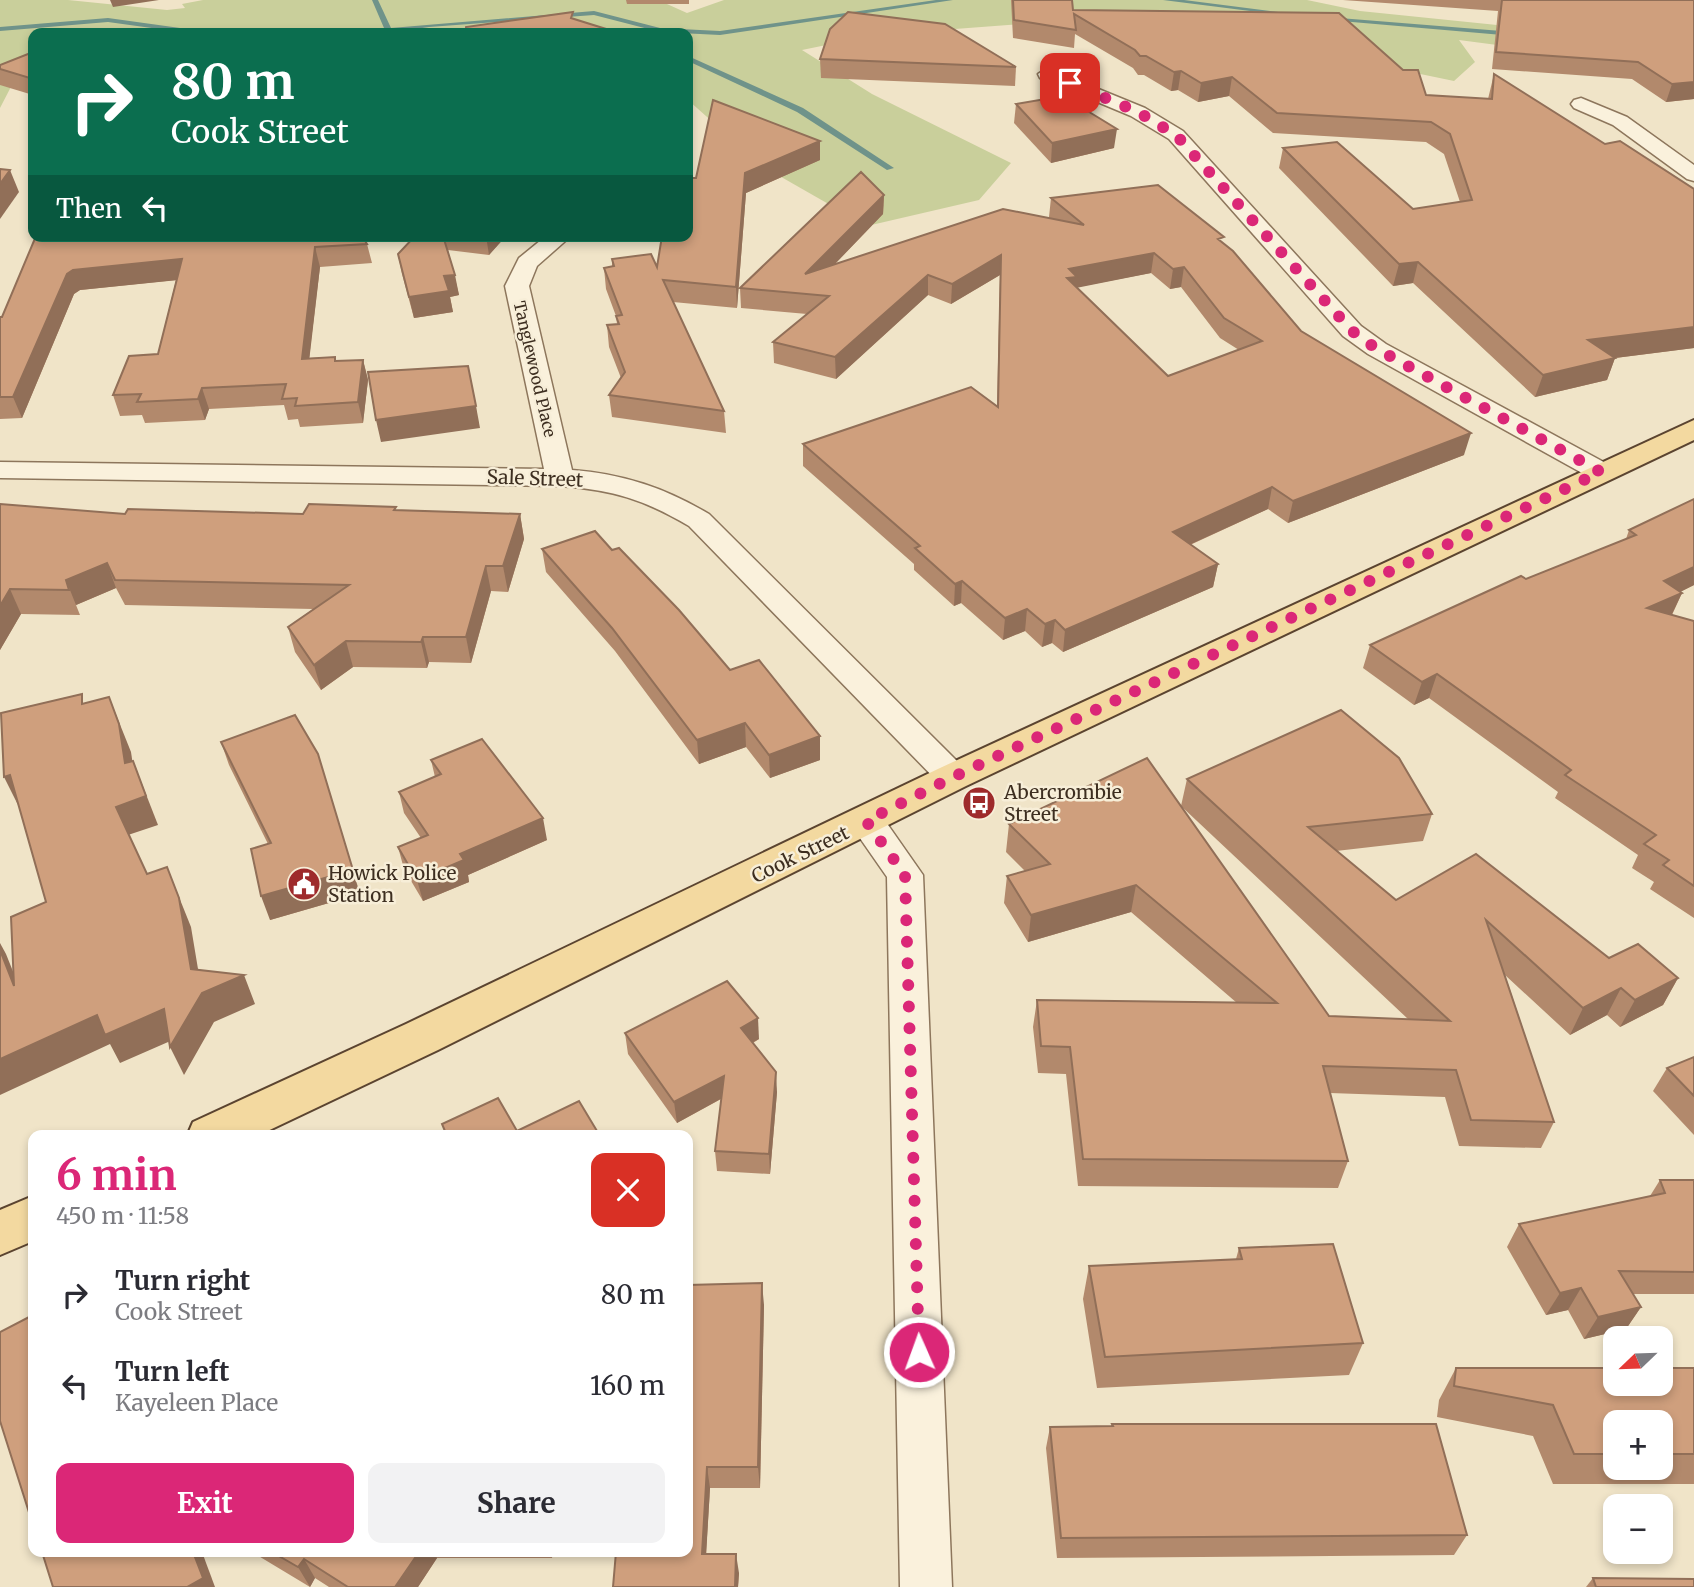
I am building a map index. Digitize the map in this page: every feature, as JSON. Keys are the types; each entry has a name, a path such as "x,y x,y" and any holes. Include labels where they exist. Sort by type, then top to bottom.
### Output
{"main road":[{"name":"Cook Street","path":"223,1130 422,1037 953,777 1694,429"},
{"path":"0,1233 28,1220"}],"street":[{"path":"1047,74 1138,112 1176,135 1352,331 1389,355 1601,472"},
{"path":"1581,104 1619,121 1694,175"},
{"name":"Tanglewood Place","path":"553,242 527,263 517,286 560,478"},
{"name":"Sale Street","path":"0,471 560,478 633,485 655,493 698,520 953,777"},
{"path":"866,821 905,875 926,1587"}],"green space":[{"path":"0,0 68,0 167,10 185,8 182,4 203,0 658,0 687,13 724,0 1307,0 1360,11 1497,25 1694,24 1635,63 1459,40 1475,62 1454,81 1219,32 1087,19 875,35 802,50 872,94 1011,163 979,200 867,226 762,166 693,104 693,28 28,28 28,54 0,108"}],"building":[{"path":"1013,0 1072,0 1073,10 1339,13 1403,70 1418,70 1426,95 1492,99 1494,74 1605,144 1620,141 1694,189 1694,327 1588,340 1615,358 1543,375 1418,262 1399,264 1283,148 1337,142 1413,209 1472,200 1450,134 1431,122 1277,113 1232,77 1201,83 1181,71 1174,72 1146,56 1140,56 1135,50 1074,14 1076,30 1014,20"},
{"path":"1502,0 1694,0 1694,82 1672,84 1638,62 1496,52"},
{"path":"573,12 571,18 603,28 466,28"},
{"path":"848,12 945,24 1016,67 820,59 830,29"},
{"path":"28,54 28,77 0,69 0,65"},
{"path":"1063,96 1117,129 1052,143 1016,104"},
{"path":"713,100 820,141 745,173 736,287 663,280 724,411 609,395 625,372 607,325 619,324 616,316 622,315 604,268 614,266 612,259 651,254 657,267 661,242 693,242 693,178 696,178"},
{"path":"0,169 10,170 0,184"},
{"path":"861,172 884,195 805,274 1003,209 1084,225 1051,198 1158,185 1224,237 1218,239 1233,251 1301,331 1471,433 1293,501 1272,487 1173,532 1218,564 1065,630 1055,620 1045,624 1027,609 1005,618 962,581 955,584 915,548 920,546 803,444 971,387 998,407 1001,255 952,284 928,275 835,357 773,342 829,296 740,288","holes":["1154,253 1173,269 1184,267 1224,318 1262,341 1168,376 1067,278 1077,277 1069,269"]},
{"path":"33,242 367,244 315,247 302,359 335,357 335,361 363,360 358,402 295,406 297,398 282,399 286,384 202,388 198,399 137,402 141,394 113,395 129,356 158,354 182,259 73,270 67,274 13,397 0,397 2,317"},
{"path":"409,242 445,242 455,275 444,276 449,291 409,297 398,254"},
{"path":"468,366 476,406 376,420 368,372"},
{"path":"1694,499 1694,567 1664,581 1682,593 1647,608 1694,621 1694,886 1663,865 1669,860 1644,844 1656,835 1565,775 1571,770 1437,674 1422,682 1370,645 1521,576 1526,579 1636,535 1629,530"},
{"path":"0,504 125,514 128,509 303,514 309,504 520,514 503,566 486,566 466,637 423,637 421,642 346,641 314,665 288,627 349,585 115,580 107,563 66,580 69,590 10,589 0,606"},
{"path":"595,531 612,550 619,548 679,610 730,670 759,660 820,736 769,755 745,723 697,740 612,628 542,549"},
{"path":"82,694 82,704 109,697 119,724 125,763 133,761 146,796 116,807 147,874 167,867 179,898 191,969 244,975 202,993 170,1047 164,1009 105,1035 97,1015 0,1059 0,950 14,986 11,917 46,902 10,775 4,777 1,713"},
{"path":"1341,710 1399,758 1432,814 1308,827 1396,900 1476,854 1609,958 1638,944 1678,978 1635,1000 1621,988 1583,1008 1486,920 1554,1122 1471,1120 1456,1070 1323,1066 1348,1161 1083,1159 1070,1047 1041,1046 1037,1000 1277,1003 1136,885 1031,915 1007,876 1050,864 1009,824 1147,758 1329,1016 1450,1021 1187,779"},
{"path":"295,715 318,754 353,870 261,896 251,849 271,843 221,742"},
{"path":"482,739 543,818 460,854 464,860 417,880 398,847 428,835 399,792 441,774 431,760"},
{"path":"727,981 758,1018 741,1028 776,1072 769,1154 715,1151 724,1076 674,1102 625,1033"},
{"path":"1694,1057 1694,1096 1667,1068"},
{"path":"498,1098 516,1130 444,1130 442,1124"},
{"path":"579,1101 596,1130 519,1130"},
{"path":"1660,1180 1694,1180 1694,1272 1619,1271 1641,1307 1598,1317 1581,1288 1560,1293 1519,1224 1665,1193"},
{"path":"1333,1244 1363,1343 1105,1357 1089,1266 1242,1259 1239,1248"},
{"path":"762,1283 758,1467 707,1467 702,1554 736,1554 735,1587 613,1587 616,1557 693,1557 693,1285"},
{"path":"28,1318 28,1509 0,1421 0,1332"},
{"path":"1456,1368 1603,1368 1603,1396 1673,1396 1673,1368 1694,1368 1694,1454 1673,1454 1673,1410 1603,1410 1603,1454 1574,1454 1553,1405 1454,1386"},
{"path":"1112,1424 1436,1424 1467,1535 1061,1538 1050,1427 1113,1426"},
{"path":"44,1557 195,1557 203,1578 187,1587 53,1587"},
{"path":"281,1557 416,1557 395,1587 348,1587 304,1559 298,1567"},
{"path":"1593,1578 1694,1579 1694,1587 1596,1587"}],"waterway":[{"path":"375,0 388,28"},
{"path":"693,32 720,33 950,0"},
{"path":"1166,0 1298,15"},
{"path":"405,28 594,13 652,28"},
{"path":"1329,18 1514,34"},
{"path":"0,29 108,20 166,28"},
{"path":"693,60 800,110 890,168"}],"place":[{"name":"Abercrombie Street","path":"979,803"},
{"name":"Howick Police Station","path":"304,884"}],"route":[{"path":"919,1352 905,875 866,821 953,777 1601,472 1377,349 1352,331 1176,135 1138,112 1070,83"}]}
